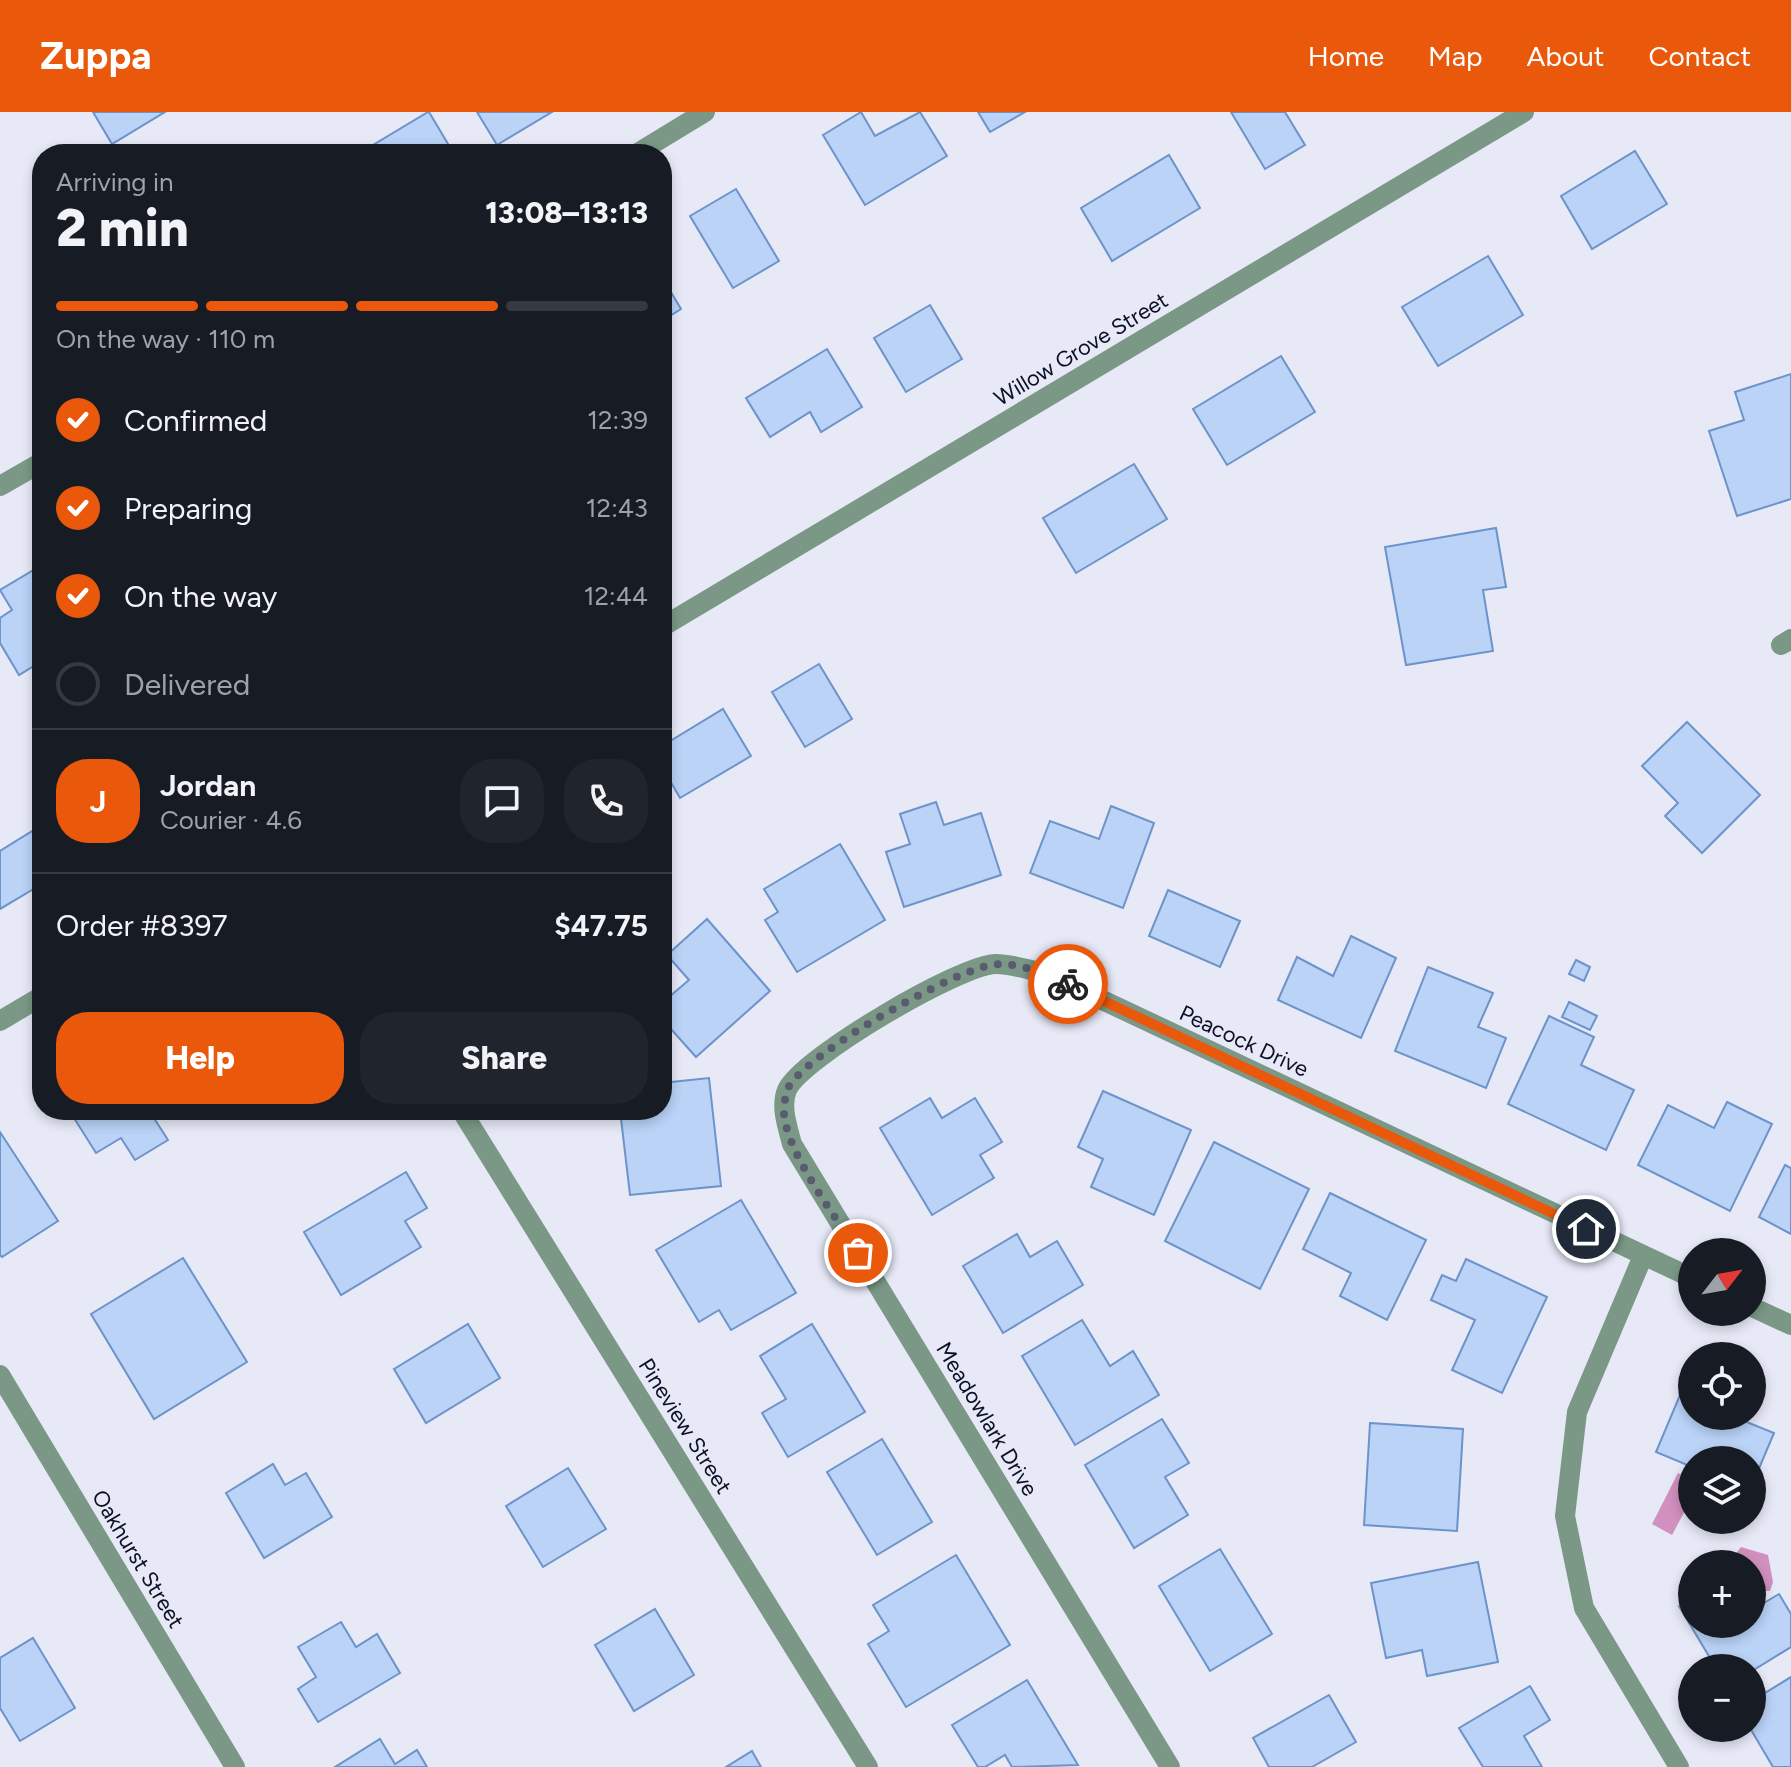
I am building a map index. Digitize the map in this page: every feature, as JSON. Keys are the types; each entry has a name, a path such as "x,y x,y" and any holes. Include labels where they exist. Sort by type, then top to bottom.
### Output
{"street":[{"path":"652,144 705,112"},
{"name":"Willow Grove Street","path":"672,621 1524,112"},
{"path":"0,486 32,468"},
{"name":"Peacock Drive","path":"787,1090 804,1069 884,1015 973,968 996,964 1045,973 1678,1272"},
{"path":"0,1021 32,1002"},
{"name":"Meadowlark Drive","path":"787,1090 784,1114 792,1144 1170,1767"},
{"name":"Pineview Street","path":"467,1120 868,1767"},
{"path":"1643,1256 1577,1412 1565,1516 1584,1608 1679,1767"},
{"path":"1766,1313 1791,1325"},
{"name":"Oakhurst Street","path":"0,1375 235,1767"}],"shaded area":[{"path":"1678,1473 1678,1524 1672,1535 1652,1524"},
{"path":"1766,1554 1773,1582 1770,1591 1766,1591"}],"building":[{"path":"93,112 165,112 112,144"},
{"path":"428,112 448,144 375,144"},
{"path":"477,112 552,112 499,144"},
{"path":"861,112 875,136 920,112 947,156 865,205 823,135"},
{"path":"978,112 1025,112 990,132"},
{"path":"1231,112 1285,112 1305,145 1265,169"},
{"path":"1635,151 1667,204 1592,249 1561,196"},
{"path":"1169,155 1200,208 1112,261 1081,208"},
{"path":"736,189 779,261 733,288 690,216"},
{"path":"1488,256 1523,315 1438,366 1402,307"},
{"path":"672,294 681,309 672,315"},
{"path":"930,305 962,359 906,392 874,338"},
{"path":"827,349 862,407 821,432 810,412 770,437 746,398"},
{"path":"1281,356 1315,412 1227,465 1193,409"},
{"path":"1791,374 1791,499 1737,516 1709,431 1744,420 1735,392"},
{"path":"1134,464 1167,519 1076,573 1043,518"},
{"path":"1496,528 1506,587 1483,590 1493,651 1406,665 1385,547"},
{"path":"32,571 32,667 19,675 0,643 0,618 12,610 0,590"},
{"path":"819,664 852,719 805,747 772,692"},
{"path":"723,709 751,756 680,798 672,784 672,740"},
{"path":"1687,722 1760,795 1702,853 1665,816 1678,803 1642,766"},
{"path":"936,802 944,825 981,813 1001,875 904,907 886,852 910,844 900,814"},
{"path":"1111,806 1154,823 1123,908 1030,873 1050,821 1099,839"},
{"path":"32,831 32,890 0,909 0,851"},
{"path":"840,844 885,920 797,972 765,920 778,912 764,889"},
{"path":"1168,890 1240,921 1220,967 1149,936"},
{"path":"707,919 770,991 696,1057 672,1030 672,994 689,980 672,961 672,950"},
{"path":"1351,936 1396,958 1361,1038 1278,1000 1297,957 1333,976"},
{"path":"1576,960 1590,967 1584,981 1569,974"},
{"path":"1428,967 1493,993 1478,1027 1506,1038 1486,1088 1395,1051"},
{"path":"1569,1002 1597,1016 1590,1030 1562,1017"},
{"path":"1549,1016 1594,1037 1581,1065 1634,1090 1606,1150 1508,1104"},
{"path":"709,1078 721,1186 630,1195 621,1120 672,1120 672,1082"},
{"path":"1103,1091 1191,1130 1154,1215 1091,1187 1103,1159 1078,1147"},
{"path":"930,1098 942,1118 975,1098 1002,1142 980,1155 994,1178 932,1215 880,1128"},
{"path":"1727,1102 1772,1124 1730,1211 1638,1165 1668,1105 1714,1128"},
{"path":"75,1120 155,1120 168,1140 135,1160 121,1138 96,1153"},
{"path":"0,1132 58,1221 2,1257 0,1255"},
{"path":"1214,1142 1309,1189 1260,1289 1165,1241"},
{"path":"1785,1165 1791,1168 1791,1234 1759,1217"},
{"path":"406,1172 427,1208 405,1221 421,1247 341,1295 304,1232"},
{"path":"1330,1193 1426,1240 1387,1320 1340,1296 1351,1273 1303,1249"},
{"path":"741,1200 796,1293 731,1330 719,1310 699,1322 656,1250"},
{"path":"1017,1234 1030,1257 1057,1241 1083,1285 1003,1333 963,1266"},
{"path":"183,1258 247,1362 154,1419 91,1314"},
{"path":"1466,1259 1547,1297 1502,1393 1452,1370 1475,1320 1431,1300 1442,1275 1456,1281"},
{"path":"1082,1320 1110,1366 1133,1351 1159,1395 1075,1445 1022,1356"},
{"path":"468,1324 500,1378 426,1423 394,1369"},
{"path":"812,1324 865,1412 788,1457 762,1413 786,1399 760,1356"},
{"path":"1678,1400 1678,1430 1766,1430 1774,1433 1766,1452 1766,1446 1678,1446 1678,1461 1656,1452"},
{"path":"1162,1419 1189,1463 1165,1477 1188,1515 1134,1548 1085,1465"},
{"path":"1370,1423 1463,1429 1457,1531 1364,1525"},
{"path":"882,1439 932,1522 877,1555 827,1472"},
{"path":"273,1464 285,1485 306,1473 332,1517 264,1558 226,1493"},
{"path":"568,1468 606,1529 543,1567 506,1506"},
{"path":"1220,1549 1272,1634 1210,1671 1159,1586"},
{"path":"956,1555 1010,1645 906,1707 868,1644 889,1631 873,1605"},
{"path":"1478,1562 1498,1662 1427,1676 1422,1650 1386,1658 1371,1583"},
{"path":"1779,1594 1791,1614 1791,1647 1766,1662 1766,1654 1708,1654 1698,1638 1766,1638 1766,1602"},
{"path":"655,1609 694,1675 634,1711 595,1645"},
{"path":"341,1622 356,1647 377,1634 400,1673 318,1722 298,1689 316,1677 298,1647"},
{"path":"33,1638 75,1708 20,1741 0,1708 0,1658"},
{"path":"1791,1677 1791,1767 1773,1767 1758,1742 1766,1742 1766,1692"},
{"path":"1027,1680 1078,1765 1012,1767 1005,1755 985,1767 978,1767 952,1725"},
{"path":"1530,1686 1550,1720 1524,1736 1542,1767 1483,1767 1459,1728"},
{"path":"1329,1695 1356,1742 1312,1767 1269,1767 1253,1738"},
{"path":"380,1739 395,1764 417,1750 427,1767 335,1767"},
{"path":"752,1751 761,1767 726,1767"}],"way so far":[{"path":"858,1253 792,1144 784,1114 787,1090 804,1069 828,1051 884,1015 973,968 996,964 1045,973 1068,984"}],"route":[{"path":"1068,984 1586,1229"}]}
